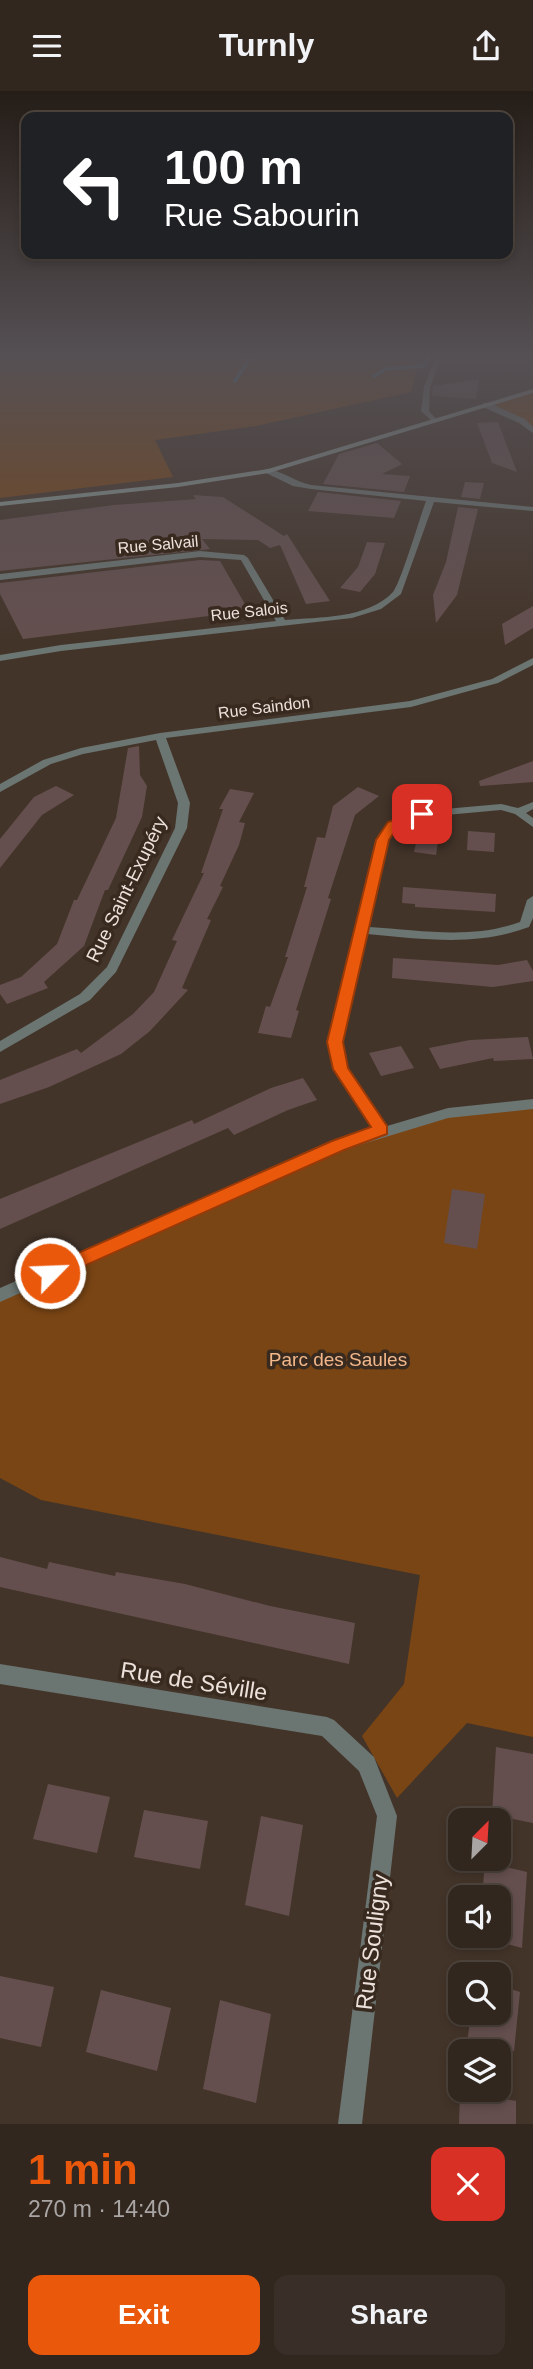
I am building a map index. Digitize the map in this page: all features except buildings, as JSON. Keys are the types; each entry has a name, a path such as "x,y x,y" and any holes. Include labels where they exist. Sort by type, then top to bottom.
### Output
{"street":[{"path":"0,504 178,485 269,471 326,454"},
{"path":"269,471 296,484 311,487 533,509"},
{"name":"Rue Salois","path":"0,658 349,616 378,607 398,592 432,499"},
{"name":"Rue Salvail","path":"0,577 97,564 225,554 244,558 282,622"},
{"name":"Rue Saindon","path":"0,789 58,758 160,736 411,704 495,681 533,661"},
{"name":"Rue Saint-Exupéry","path":"0,1047 85,997 112,969 181,828 184,803 160,736"},
{"path":"519,812 533,805"},
{"path":"382,1130 341,1069 335,1042 383,840 393,825 422,814 501,807 519,812 533,824"},
{"path":"362,930 475,936 507,933 525,924 533,900"},
{"path":"0,1295 338,1146 382,1130 468,1109 533,1104"},
{"name":"Rue de Séville","path":"0,1674 327,1727 367,1764"},
{"name":"Rue Souligny","path":"350,2124 387,1816 367,1764"}],"green space":[{"path":"0,454 162,454 173,477 0,498"},
{"name":"Parc des Saules","path":"533,1104 533,1737 467,1723 397,1798 362,1736 404,1684 420,1575 41,1500 0,1478 0,1295 338,1146 448,1113"}],"route":[{"path":"50,1273 338,1146 382,1130 341,1069 335,1042 383,840 393,825 422,814"}]}
